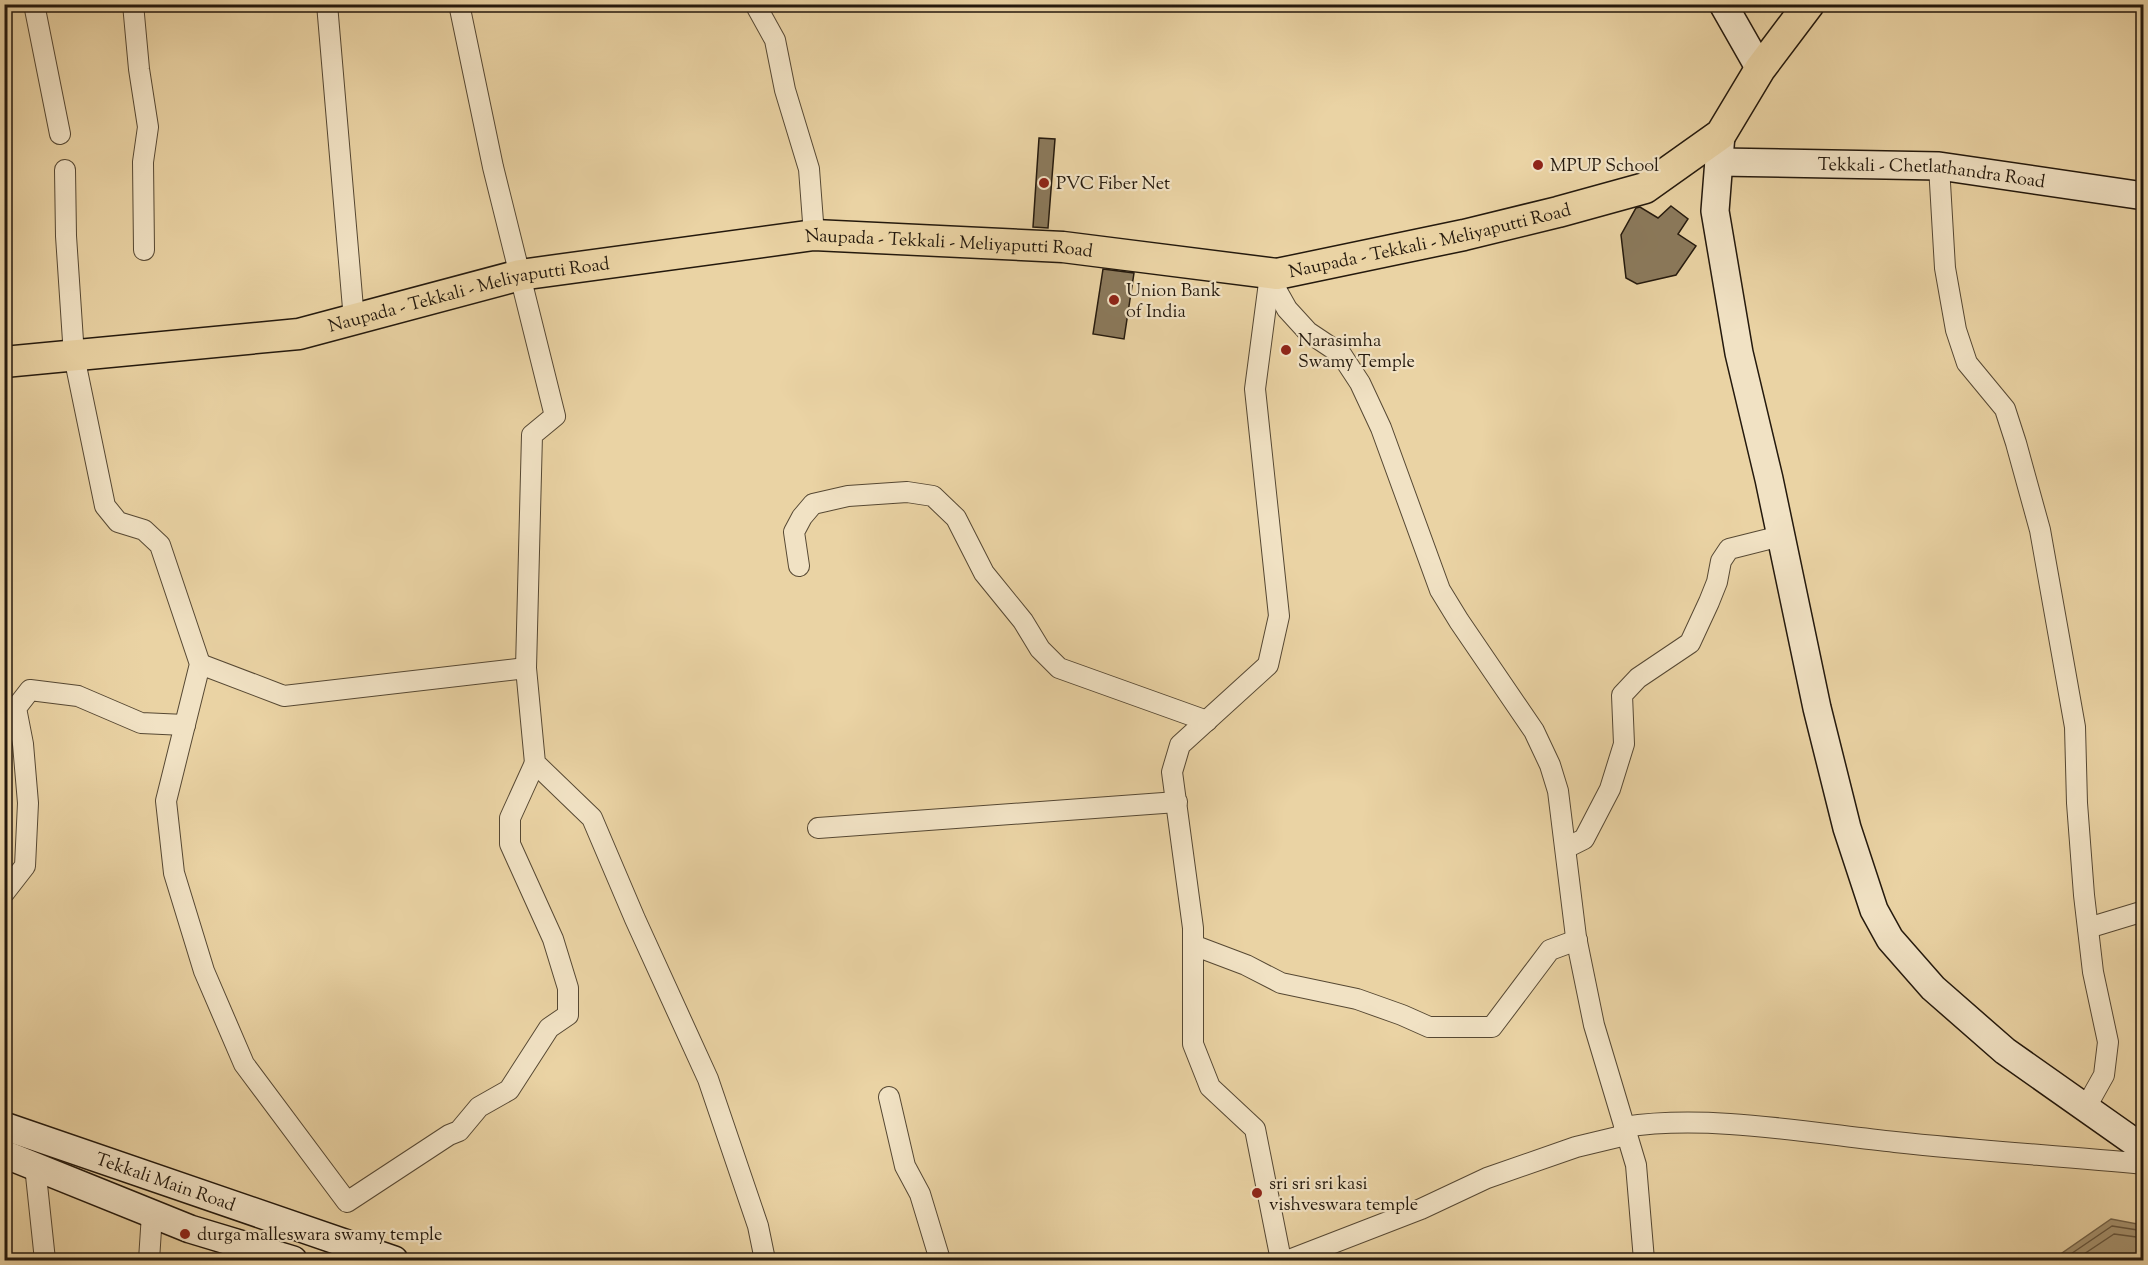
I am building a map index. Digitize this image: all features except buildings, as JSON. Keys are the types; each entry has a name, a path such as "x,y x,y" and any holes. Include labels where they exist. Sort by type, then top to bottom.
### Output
{"main road":[{"path":"1723,4 1760,69"},
{"name":"Naupada - Tekkali - Meliyaputti Road","path":"4,362 299,334 520,275 814,235 1063,247 1277,273 1464,235 1558,213 1645,188 1720,148 1760,69 1809,4"},
{"path":"1720,148 1715,211 1739,353 1817,708 1856,862 1879,920 1890,939 1934,988 2005,1051 2144,1149"},
{"name":"Tekkali - Chetlathandra Road","path":"1720,148 1939,166 2144,196"},
{"name":"Tekkali Main Road","path":"4,1126 394,1260"},
{"name":"Tekkali Main Road","path":"4,1154 246,1253 293,1260"}],"street":[{"path":"34,4 60,134"},
{"path":"133,4 139,69 148,127 142,162 144,250"},
{"path":"327,4 354,320"},
{"path":"65,170 66,236 74,356 105,506 118,522 144,530 160,545 200,664 166,801 174,873 204,970 244,1064 347,1202 449,1135 459,1131 479,1107 509,1090 549,1028 568,1015 568,988 553,939 510,843 510,818 534,763 525,668 532,435 555,416 493,167 459,4"},
{"path":"755,4 775,40 785,90 809,169 814,235"},
{"path":"1939,166 1945,268 1956,330 1967,363 2005,409 2040,530 2075,727 2077,803 2088,928 2093,972 2108,1042 2104,1075 2085,1109"},
{"path":"1270,272 1255,389 1279,616 1268,665 1180,745 1172,772 1193,927 1193,1044 1210,1087 1256,1129 1281,1260"},
{"path":"1270,272 1287,309 1308,332 1341,354 1360,382 1381,428 1440,590 1534,731 1550,765 1558,791 1577,940 1594,1025 1636,1164 1644,1260"},
{"path":"799,566 794,532 802,517 813,504 848,496 907,492 933,496 956,518 984,573 1023,621 1040,649 1059,669 1207,721"},
{"path":"1566,848 1584,839 1610,789 1624,744 1622,695 1638,678 1690,643 1717,582 1721,561 1730,549 1781,536"},
{"path":"200,664 284,696 525,668"},
{"path":"4,893 25,866 28,803 16,708 30,690 78,696 141,723 185,725"},
{"path":"534,763 592,818 708,1079 758,1226 765,1260"},
{"path":"818,828 1176,802"},
{"path":"2088,928 2144,911"},
{"path":"1193,945 1246,965 1281,983 1357,999 1428,1027 1492,1027 1550,950 1577,940"},
{"path":"889,1097 905,1166 920,1194 940,1260"},
{"path":"1289,1260 1421,1209 1487,1178 1625,1131 1682,1122 1759,1127 1958,1149 2144,1164"},
{"path":"34,1166 45,1260"},
{"path":"150,1260 152,1214"}],"water":[{"path":"2111,1219 2143,1225 2143,1260 2052,1260"}],"place":[{"name":"MPUP School","path":"1538,165"},
{"name":"PVC Fiber Net","path":"1044,183"},
{"name":"Union Bank of India","path":"1114,300"},
{"name":"Narasimha Swamy Temple","path":"1286,350"},
{"name":"sri sri sri kasi vishveswara temple","path":"1257,1193"},
{"name":"durga malleswara swamy temple","path":"185,1234"}]}
